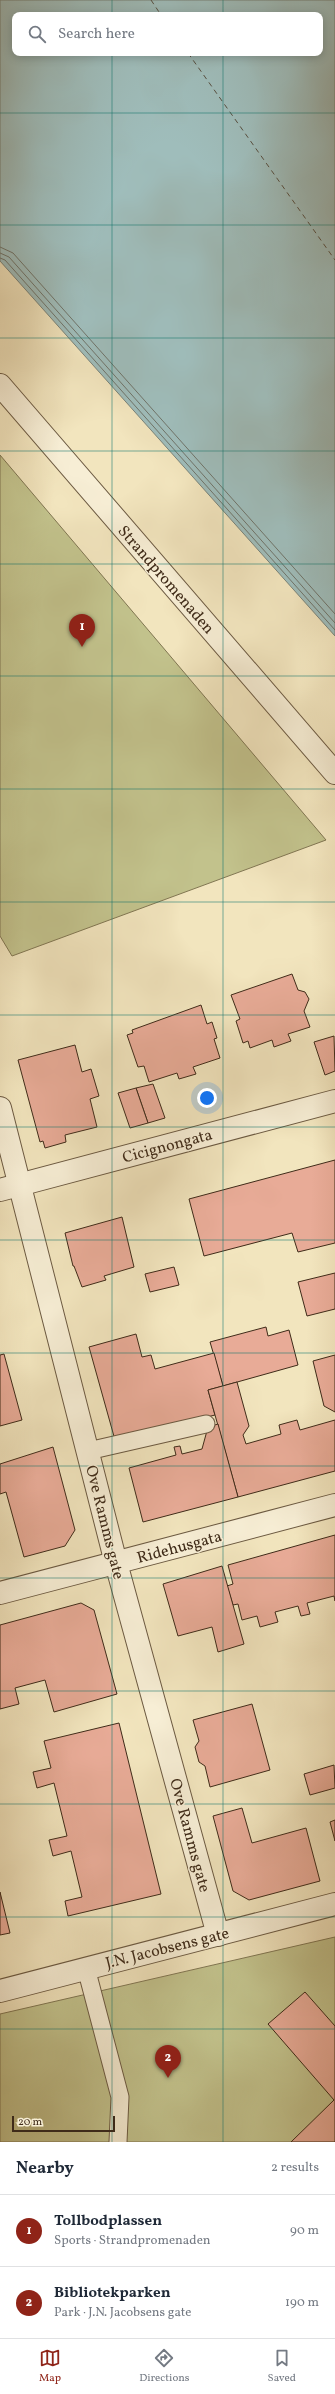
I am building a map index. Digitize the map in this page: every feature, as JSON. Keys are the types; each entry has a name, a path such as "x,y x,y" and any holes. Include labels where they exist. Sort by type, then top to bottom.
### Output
{"street":[{"name":"Strandpromenaden","path":"0,385 335,773"},
{"name":"Cicignongata","path":"0,1190 335,1100"},
{"name":"Ove Ramms gate","path":"0,1108 21,1185 116,1563 218,1934"},
{"name":"Ridehusgata","path":"0,1593 335,1505"},
{"name":"J.N. Jacobsens gate","path":"0,1991 335,1904"}],"lane":[{"path":"88,1452 206,1424"},
{"path":"86,1968 120,2097 118,2142"}],"green space":[{"path":"0,455 326,840 12,956 0,936"},
{"path":"335,1937 335,2142 0,2142 0,2014"}],"water":[{"path":"0,0 335,0 335,636 0,261"}],"building":[{"path":"292,974 298,990 305,992 309,999 304,1011 310,1027 288,1034 291,1041 274,1047 272,1040 250,1048 248,1041 243,1043 236,1021 240,1019 231,995"},
{"path":"201,1005 207,1024 212,1022 217,1038 214,1039 220,1058 193,1067 196,1074 179,1079 177,1073 149,1082 144,1066 138,1067 127,1035 133,1033 132,1030"},
{"path":"334,1036 335,1071 325,1075 314,1042"},
{"path":"75,1045 82,1072 91,1069 99,1096 90,1099 97,1127 65,1135 66,1142 45,1148 43,1141 40,1142 18,1060"},
{"path":"153,1084 165,1118 148,1123 136,1088"},
{"path":"136,1088 148,1123 130,1128 118,1093"},
{"path":"335,1160 335,1243 298,1252 292,1233 204,1256 189,1199"},
{"path":"122,1217 134,1267 104,1276 106,1280 82,1287 73,1266 65,1233"},
{"path":"174,1267 179,1285 150,1292 145,1274"},
{"path":"335,1273 335,1309 307,1316 298,1282"},
{"path":"266,1327 268,1336 289,1330 298,1365 223,1386 210,1342"},
{"path":"136,1334 142,1357 151,1355 155,1369 214,1353 223,1386 208,1390 215,1415 115,1440 89,1347"},
{"path":"4,1354 22,1420 0,1426 0,1355"},
{"path":"335,1355 335,1412 324,1406 313,1361"},
{"path":"237,1382 249,1426 243,1435 246,1444 281,1434 279,1425 297,1420 300,1430 335,1420 335,1471 238,1497 208,1390"},
{"path":"218,1424 238,1497 143,1522 129,1468 176,1455 174,1447 180,1446 182,1454 202,1449 208,1427"},
{"path":"53,1447 75,1530 65,1546 24,1557 6,1492 0,1494 0,1464"},
{"path":"335,1535 335,1601 334,1596 307,1603 310,1614 301,1616 298,1606 275,1612 278,1622 260,1627 257,1616 242,1620 238,1604 233,1605 227,1586 233,1584 228,1565"},
{"path":"222,1566 244,1644 218,1652 212,1627 178,1636 163,1584"},
{"path":"81,1603 94,1610 117,1694 54,1712 45,1680 15,1688 19,1704 0,1709 0,1625"},
{"path":"252,1704 270,1770 210,1787 205,1766 199,1762 195,1747 199,1741 193,1720"},
{"path":"119,1723 161,1894 68,1916 65,1901 82,1897 71,1851 53,1856 49,1840 67,1836 54,1783 37,1788 33,1772 51,1768 44,1741"},
{"path":"334,1765 335,1788 310,1795 304,1774"},
{"path":"242,1808 252,1843 306,1828 320,1881 249,1900 233,1891 213,1816"},
{"path":"335,1820 335,1841 330,1822"},
{"path":"0,1892 10,1933 0,1935"},
{"path":"305,1992 335,2026 335,2142 291,2142 334,2100 268,2024"}],"ferry route":[{"path":"151,0 159,12"},
{"path":"190,56 335,260"}],"place":[{"name":"Tollbodplassen","path":"82,647"},
{"name":"Bibliotekparken","path":"168,2078"}]}
